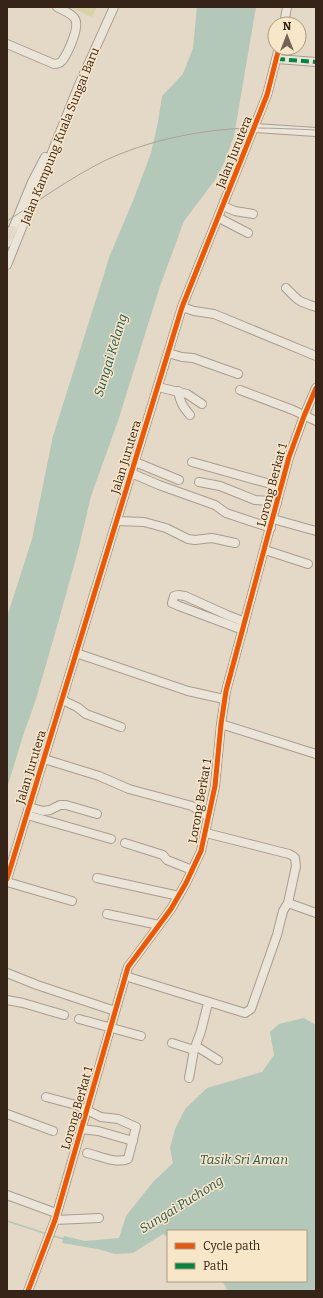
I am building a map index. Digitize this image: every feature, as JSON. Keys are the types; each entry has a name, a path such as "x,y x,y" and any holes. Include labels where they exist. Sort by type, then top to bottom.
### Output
{"street":[{"path":"7,44 54,64 58,64 62,61 71,43 77,25 73,15 57,7"},
{"name":"Jalan Kampung Kuala Sungai Baru","path":"7,265 78,87 114,7"},
{"name":"Jalan Jurutera","path":"7,879 182,306 219,218 270,89 278,56"},
{"path":"277,59 316,62"},
{"path":"255,128 316,132"},
{"name":"Jalan Kampung Kuala Sungai Baru","path":"7,243 32,182 58,136"},
{"path":"223,206 236,211 253,214"},
{"path":"7,254 22,220 29,210"},
{"path":"219,218 248,233"},
{"path":"286,288 300,302 316,307"},
{"path":"182,306 194,311 214,314 316,356"},
{"path":"168,353 193,358 238,374"},
{"path":"158,387 191,396 202,404"},
{"name":"Lorong Berkat 1","path":"28,1291 50,1234 128,967 171,909 201,852 215,786 224,699 274,519 289,457 316,388"},
{"path":"240,390 293,410 316,421"},
{"path":"178,392 179,401 190,415"},
{"path":"135,462 179,480"},
{"path":"192,462 281,487"},
{"path":"131,473 159,485 215,505 226,513 271,528"},
{"path":"199,482 220,486 255,500 277,503"},
{"path":"274,519 316,531"},
{"path":"117,521 144,522 166,528 188,539 195,540 212,538 236,543"},
{"path":"265,550 308,564"},
{"path":"174,596 184,596 227,615 244,626 172,603 174,596"},
{"path":"76,653 188,691 224,699"},
{"path":"62,700 77,707 86,714 121,727"},
{"path":"221,724 316,754"},
{"path":"44,759 99,776 129,789 192,806 208,816"},
{"path":"28,811 50,810 60,805 66,805 97,814"},
{"path":"28,811 111,839"},
{"path":"126,976 245,1013 251,1009 277,935 283,911 288,903 296,866 295,858 293,856 206,833"},
{"path":"125,843 163,855 167,860 192,870"},
{"path":"97,878 179,896"},
{"path":"7,882 72,902"},
{"path":"288,903 316,912"},
{"path":"107,914 159,925"},
{"path":"7,973 37,985 115,1011"},
{"path":"7,1000 23,1002 64,1015"},
{"path":"189,1078 195,1048 208,1002"},
{"path":"79,1019 110,1029 141,1036"},
{"path":"172,1042 195,1048 218,1060"},
{"path":"46,1097 76,1105 101,1117 118,1119 136,1127 128,1159 122,1161 115,1160 87,1153"},
{"path":"7,1114 53,1131"},
{"path":"81,1129 98,1131 133,1142"},
{"path":"7,1195 55,1216 99,1218"}],"shaded area":[{"path":"70,7 97,7 92,17"}],"water":[{"name":"Sungai Kelang","path":"197,7 256,7 234,136 224,163 215,180 184,221 160,286 118,421 91,496 79,547 58,623 36,699 7,788 7,617 32,539 53,436 110,255 133,201 151,153 162,96 183,74 193,48"},
{"name":"Tasik Sri Aman","path":"304,1018 316,1025 316,1291 227,1291 223,1282 307,1282 307,1230 167,1230 167,1236 163,1234 133,1253 115,1254 98,1249 62,1243 64,1236 85,1241 119,1238 126,1216 153,1182 173,1163 170,1148 175,1129 185,1109 207,1088 262,1072 274,1055 270,1032 279,1024"}],"waterway":[{"name":"Sungai Puchong","path":"7,1221 47,1234"},
{"name":"Sungai Puchong","path":"53,1236 64,1239"}],"tram line":[{"path":"7,221 102,162 119,154 156,142 195,133 233,129 260,128 316,130"}],"marked path":[{"path":"277,59 316,62"}],"cycle path":[{"path":"7,879 182,307 267,95 277,56"},
{"path":"28,1291 55,1220 128,967 171,909 186,883 201,851 215,786 226,691 289,457 316,388"}]}
